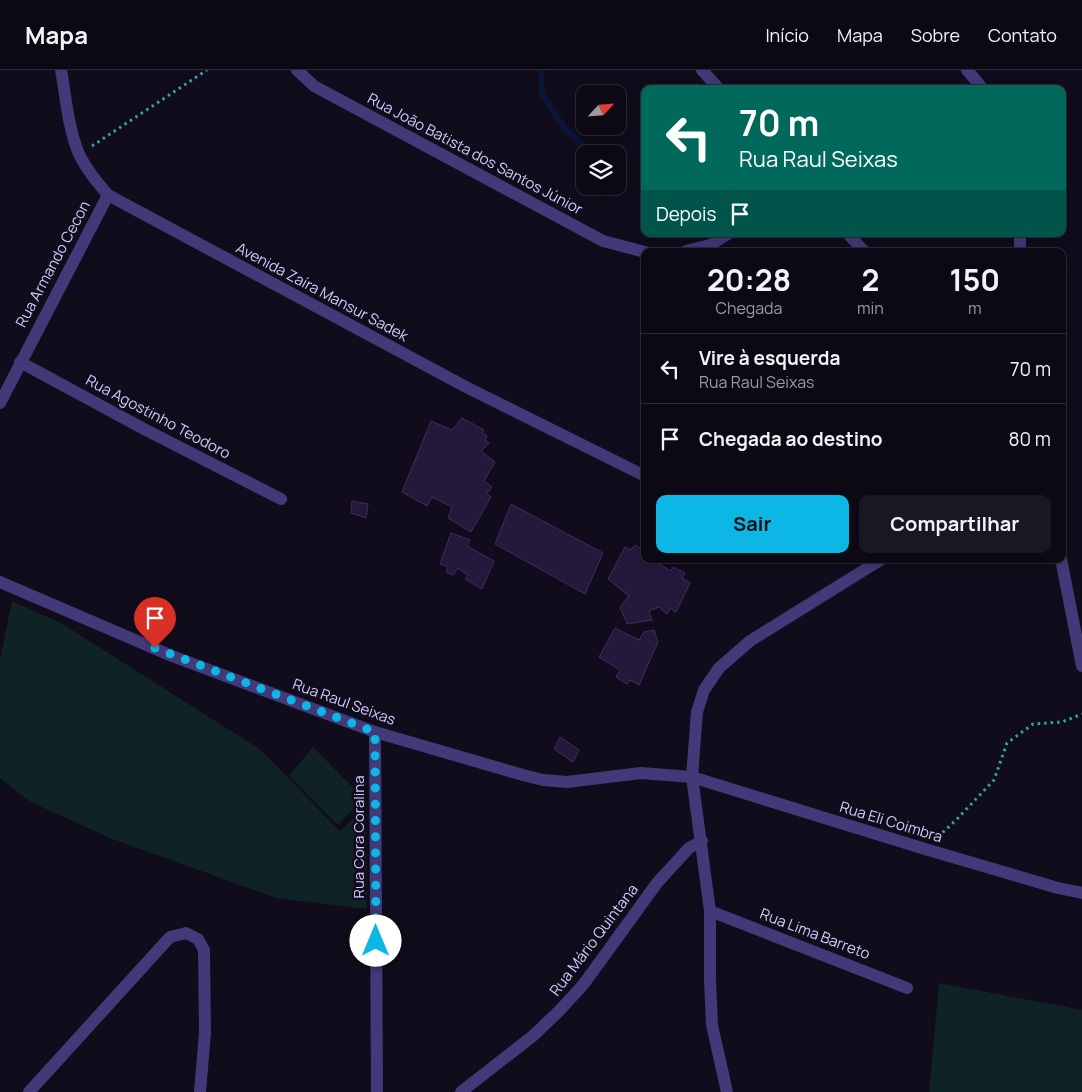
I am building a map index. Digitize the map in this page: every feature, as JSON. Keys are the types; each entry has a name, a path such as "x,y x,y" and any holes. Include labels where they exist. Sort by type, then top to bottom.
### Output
{"street":[{"name":"Avenida Zaíra Mansur Sadek","path":"61,70 73,138 90,174 108,195 457,382 641,474"},
{"name":"Rua João Batista dos Santos Júnior","path":"297,70 314,86 603,241 641,251"},
{"path":"702,70 715,85"},
{"path":"967,70 980,85"},
{"name":"Rua Armando Cecon","path":"0,403 108,195"},
{"path":"698,248 710,245 723,237"},
{"path":"851,237 861,248"},
{"name":"Rua Agostinho Teodoro","path":"20,362 281,500"},
{"path":"727,1092 712,1025 710,910 692,777 697,712 704,690 719,668 750,641 876,563"},
{"path":"1062,563 1082,666"},
{"name":"Rua Raul Seixas","path":"0,582 172,656 375,732 544,780 567,782 641,773 692,777"},
{"name":"Rua Cora Coralina","path":"375,732 377,1092"},
{"name":"Rua Eli Coimbra","path":"692,777 925,849 1058,888 1082,893"},
{"name":"Rua Mário Quintana","path":"461,1092 534,1035 560,1010 583,986 657,883 689,848 702,841"},
{"name":"Rua Lima Barreto","path":"710,910 907,988"},
{"path":"29,1092 170,937 186,933 198,938 204,950 205,1033 200,1092"}],"path":[{"path":"80,155 207,70"},
{"path":"925,849 994,780 1007,743 1034,724 1062,722 1082,714"}],"green space":[{"path":"12,601 61,623 261,750 340,831 366,808 367,909 276,898 110,838 31,802 0,778 0,660"},
{"path":"313,747 363,798 338,825 289,776"},
{"path":"939,983 1082,1010 1082,1092 929,1092"}],"building":[{"path":"462,418 484,430 482,433 487,436 485,440 489,443 481,451 495,462 484,481 492,487 487,493 491,497 471,532 448,518 452,507 432,497 427,506 402,492 431,421 452,430"},
{"path":"352,501 368,504 366,518 351,513"},
{"path":"511,504 603,553 585,594 495,544"},
{"path":"451,533 470,540 467,546 494,561 482,589 465,579 468,575 458,568 453,575 446,572 448,567 440,564"},
{"path":"635,545 641,549 641,563 657,563 671,571 673,567 685,573 682,578 690,583 676,612 670,608 667,614 659,607 649,611 652,620 627,624 620,607 629,596 608,579 625,547 630,550"},
{"path":"615,628 639,640 644,632 654,630 658,642 639,685 630,680 627,684 616,677 620,670 599,657"},
{"path":"560,737 579,750 573,762 554,749"}],"waterway":[{"path":"541,70 542,94 565,129 583,145"}],"route":[{"path":"155,648 375,732 376,941"}]}
